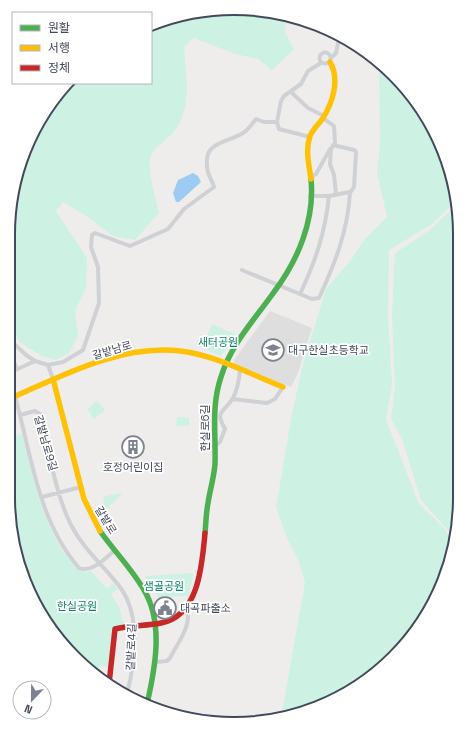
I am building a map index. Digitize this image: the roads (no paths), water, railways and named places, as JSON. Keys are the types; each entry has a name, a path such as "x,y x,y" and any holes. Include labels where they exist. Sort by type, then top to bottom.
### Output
{"street":[{"path":"322,63 320,58 323,53 328,53 331,60 333,66 334,78 333,90 324,117 310,137 279,129 277,122 281,101 284,96 301,84 308,71 322,63 327,64 331,60 336,53 338,41"},
{"path":"291,92 308,108 324,117 334,126 335,143 316,174 310,177"},
{"path":"15,346 35,360 48,366 64,362 83,350 99,303 98,268 91,247 92,235 95,233 130,246 168,228 184,209 214,187 208,172 209,153 212,148 220,142 243,133 256,119 264,122 277,122"},
{"name":"한실로6길","path":"110,678 115,631 118,628 155,625 174,618 186,607 195,587 205,540 213,476 213,418 216,393 225,365 238,342 280,286 290,269 301,244 306,230 310,196 310,137"},
{"path":"242,270 312,299 319,298 343,238 350,193 354,187 356,152 354,150 332,147"},
{"path":"332,147 330,164 334,174 336,194"},
{"path":"310,196 328,196 350,193"},
{"path":"300,294 324,234 328,196"},
{"name":"갈밭남로","path":"15,396 53,379 125,355 151,351 179,351 196,355 283,387"},
{"path":"15,364 17,369 35,360"},
{"path":"48,366 53,379"},
{"path":"214,447 220,442 225,430 220,417 220,412 232,399 237,390 240,371"},
{"name":"갈밭로","path":"53,379 80,487 89,512 114,551 145,588 155,625 155,662 147,699"},
{"path":"232,399 267,403 275,399 283,387"},
{"name":"갈밭남로9길","path":"15,396 42,497"},
{"name":"갈밭남로9길","path":"20,415 35,411 40,414 59,492"},
{"path":"213,418 220,417"},
{"path":"80,487 42,497 56,537 72,561 78,568 84,570 88,570 98,564 114,551"},
{"name":"갈밭로4길","path":"59,492 72,526 98,564 124,594 132,618 133,627 132,670 128,690"},
{"path":"155,662 167,661 170,658 188,621 189,613 186,607"}],"water":[{"path":"193,173 198,176 201,182 179,202 176,202 173,193 178,180"}],"place":[{"name":"대구한실초등학교","path":"273,350"},
{"name":"호정어린이집","path":"133,447"},
{"name":"대곡파출소","path":"165,608"}],"park label":[{"name":"새터공원","path":"218,342"},
{"name":"샘골공원","path":"164,586"},
{"name":"한실공원","path":"77,606"}]}
